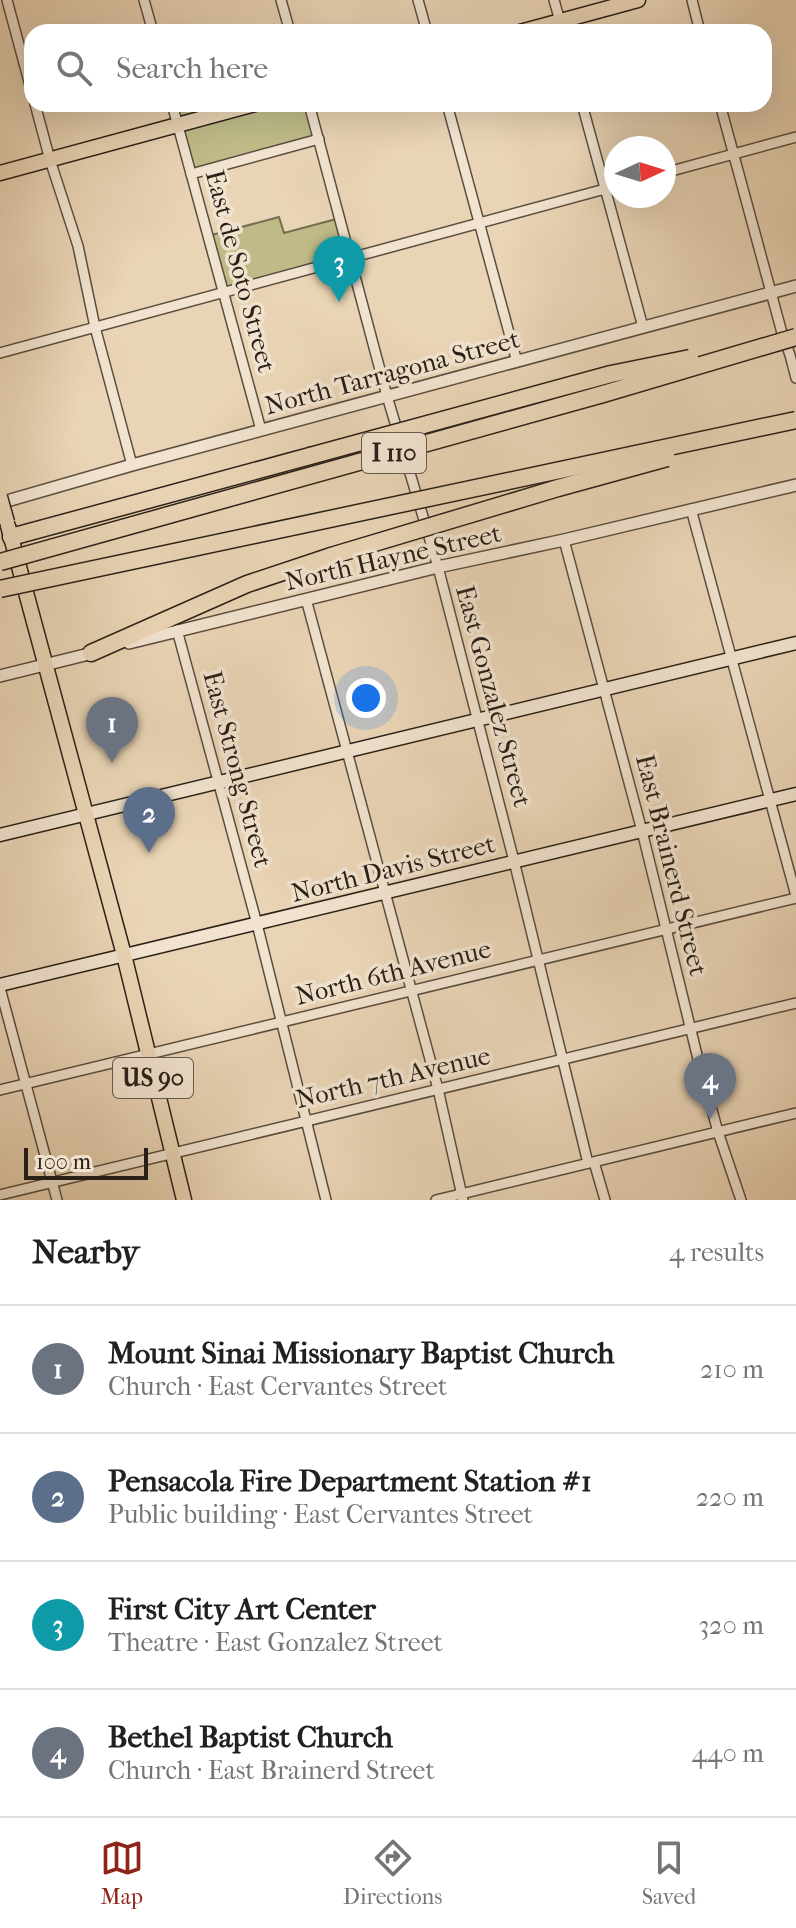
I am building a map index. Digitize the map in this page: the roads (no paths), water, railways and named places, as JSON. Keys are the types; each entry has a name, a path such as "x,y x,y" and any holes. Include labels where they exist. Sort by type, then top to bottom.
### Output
{"highway":[{"path":"9,530 611,374 792,340"},
{"name":"I 110","path":"0,562 792,340"},
{"name":"I 110","path":"0,589 796,420"},
{"path":"91,653 247,584 331,556 623,470 796,427"}],"main road":[{"path":"568,24 638,0"},
{"path":"0,173 226,112"},
{"name":"US 90","path":"0,500 124,955 184,1200"},
{"path":"0,835 796,643"},
{"name":"North Davis Street","path":"0,986 796,794"}],"street":[{"path":"7,0 24,63"},
{"path":"144,0 151,24"},
{"path":"281,0 288,24"},
{"path":"418,0 425,24"},
{"path":"554,0 561,24"},
{"path":"692,0 698,24"},
{"path":"37,112 78,246 95,327 132,465"},
{"name":"East de Soto Street","path":"174,112 261,430"},
{"name":"East Gonzalez Street","path":"311,112 387,396 438,567 591,1163 605,1200"},
{"path":"449,112 517,362"},
{"path":"585,112 604,168"},
{"path":"722,112 782,333 792,340 796,378"},
{"path":"676,170 796,137"},
{"path":"191,174 319,139"},
{"path":"0,353 604,190"},
{"path":"616,208 643,327"},
{"name":"North Tarragona Street","path":"0,500 796,286"},
{"name":"North Hayne Street","path":"0,676 438,567 796,485"},
{"path":"691,509 796,897"},
{"name":"East Brainerd Street","path":"564,540 718,1132 741,1200"},
{"path":"306,599 438,1089 462,1197"},
{"name":"East Strong Street","path":"177,630 257,924 326,1200"},
{"name":"North 6th Avenue","path":"0,1090 796,897"},
{"path":"0,986 57,1200"},
{"name":"North 7th Avenue","path":"0,1195 796,1003"},
{"path":"436,1200 462,1197 796,1113"}],"place":[{"name":"First City Art Center","path":"339,302"},
{"name":"Mount Sinai Missionary Baptist Church","path":"112,763"},
{"name":"Pensacola Fire Department Station #1","path":"149,853"},
{"name":"Bethel Baptist Church","path":"710,1119"}]}
